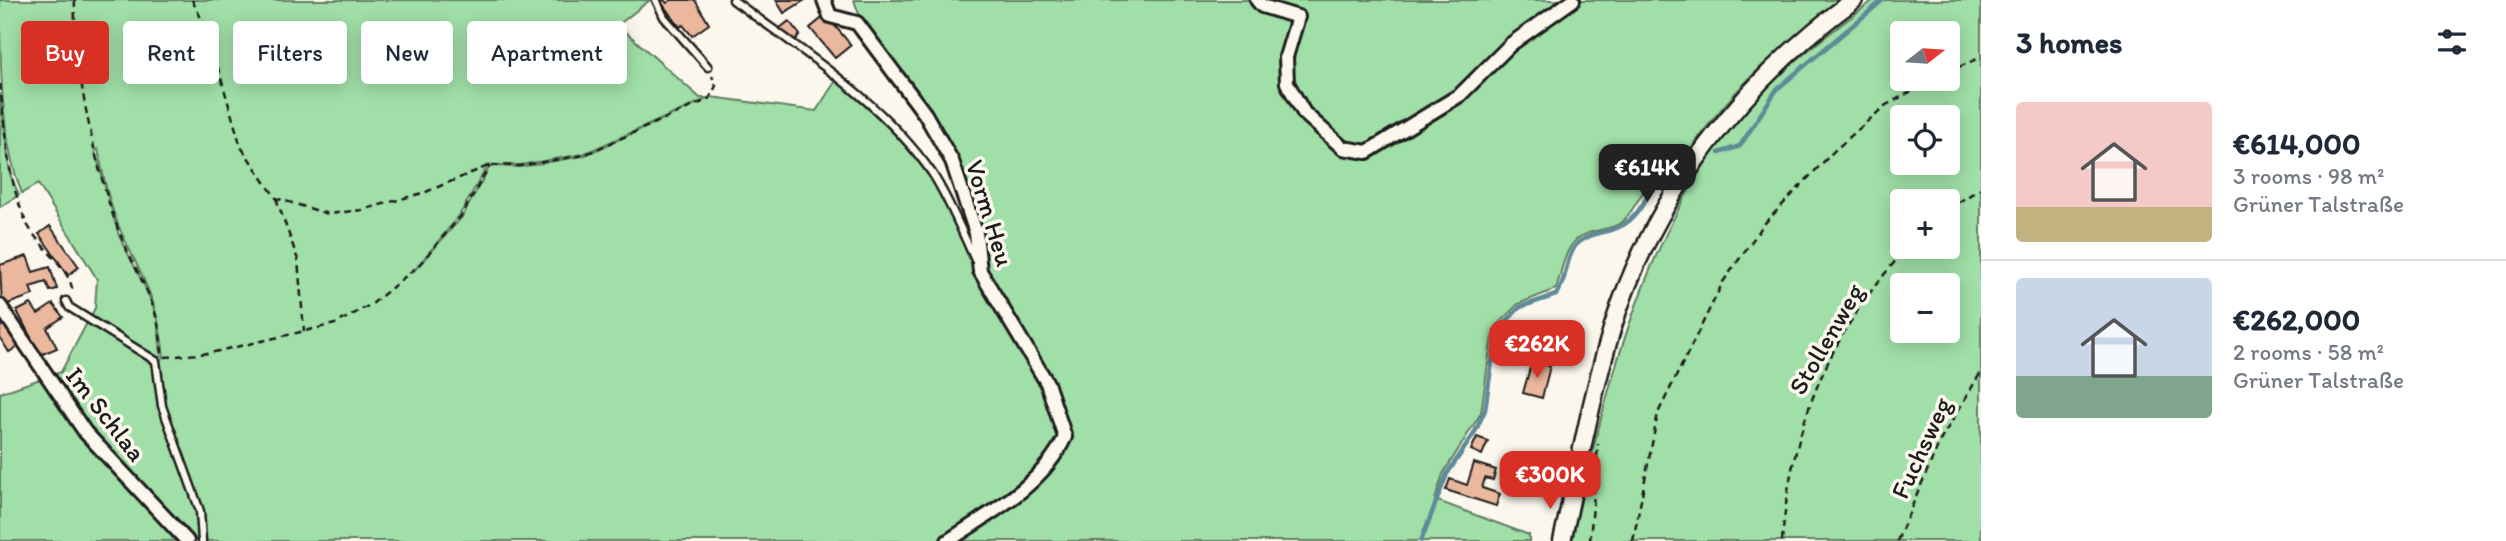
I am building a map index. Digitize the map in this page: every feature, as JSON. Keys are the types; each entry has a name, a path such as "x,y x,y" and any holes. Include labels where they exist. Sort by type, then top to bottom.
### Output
{"main road":[{"path":"1562,541 1612,328 1628,283 1672,198 1740,102 1800,42 1854,0"}],"street":[{"name":"Vorm Heu","path":"824,0 830,16 857,23 925,114 952,161 976,233 980,271 1047,383 1065,437 1054,461 1022,491 948,541"},
{"path":"1257,0 1262,6 1298,17 1286,57 1287,83 1304,113 1343,148 1367,152 1460,96 1511,44 1573,0"},
{"name":"Im Schlaa","path":"0,306 85,432 187,541"}],"lane":[{"path":"656,0 664,17 708,66"},
{"path":"733,0 833,74 887,121 933,175 980,271"},
{"path":"67,304 159,359 162,406 200,511 202,541"}],"path":[{"path":"75,0 83,84 101,173 120,234 148,289 159,319 159,359 209,354 335,324 372,304 418,266 461,216 489,165"},
{"path":"192,0 206,30 242,147 276,198 299,260 304,331"},
{"path":"1960,67 1981,57"},
{"path":"276,198 328,214 362,210 426,192 489,165 520,166 584,155 709,99 716,86 708,66"},
{"path":"0,84 3,132 11,174 27,223 69,278 74,301 67,304"},
{"path":"1633,541 1658,414 1723,282 1764,224 1834,151 1886,105 1912,91"},
{"path":"1960,201 1981,188"},
{"name":"Stollenweg","path":"1782,541 1789,479 1805,411 1826,365 1855,314 1899,259"},
{"name":"Fuchsweg","path":"1897,541 1940,441 1981,372"},
{"path":"1587,429 1600,447 1590,541"}],"green space":[{"path":"0,0 650,0 623,21 467,21 467,84 627,84 627,33 700,98 711,97 816,111 837,79 886,123 932,176 1044,383 1062,434 1053,459 1020,489 943,541 205,541 202,511 164,405 157,362 164,357 158,321 161,356 156,359 90,318 95,308 97,279 38,184 22,193 9,149 1,73","holes":["704,100 583,156 520,167 490,166 462,217 413,272 459,216 488,165 520,165 583,154","98,149 114,214 149,293 157,319 147,291 119,236 95,151"]},
{"path":"854,0 1252,0 1291,19 1282,57 1300,116 1368,156 1416,127 1513,47 1581,0 1841,0 1773,56 1733,95 1697,139 1680,165 1669,168 1653,179 1625,219 1614,226 1587,233 1576,240 1566,256 1556,289 1518,304 1500,322 1491,342 1481,413 1443,474 1435,500 1529,535 1529,541 951,541 1023,492 1065,437 1061,411 981,270 954,161 858,20 860,17"},
{"path":"1263,0 1562,0 1458,91 1366,147 1343,140 1300,97 1291,74 1291,62 1302,13"},
{"path":"1874,0 1981,0 1981,541 1572,541 1610,386 1644,284 1665,235 1690,188 1734,123 1770,84"},
{"path":"0,93 10,174 19,195 0,207"},
{"path":"88,321 154,363 160,405 198,511 200,541 190,541 112,461 50,376 61,372"},
{"path":"46,377 184,541 0,541 0,393"}],"building":[{"path":"671,0 695,0 709,24 692,36 683,25 680,27 660,1 667,3"},
{"path":"776,0 805,0 784,13"},
{"path":"826,15 851,45 835,58 810,28"},
{"path":"789,21 800,35 795,41 779,29"},
{"path":"50,226 79,267 68,275 39,234"},
{"path":"27,256 33,272 50,267 57,289 50,291 46,282 30,287 33,295 2,306 0,265"},
{"path":"31,304 38,314 53,304 63,317 47,328 57,348 40,355 17,311"},
{"path":"7,323 20,345 9,352 0,338 0,327"},
{"path":"1532,361 1550,366 1542,398 1523,393"},
{"path":"1477,437 1488,441 1482,455 1471,450"},
{"path":"1474,463 1496,470 1493,480 1485,478 1482,488 1500,494 1496,506 1446,490 1450,479 1467,485"}],"waterway":[{"path":"1719,153 1740,146 1777,89 1883,0"},
{"path":"1421,541 1447,474 1474,434 1485,410 1495,341 1503,325 1520,307 1556,295 1576,245 1588,237 1617,228 1630,220 1659,180 1676,170"}]}
